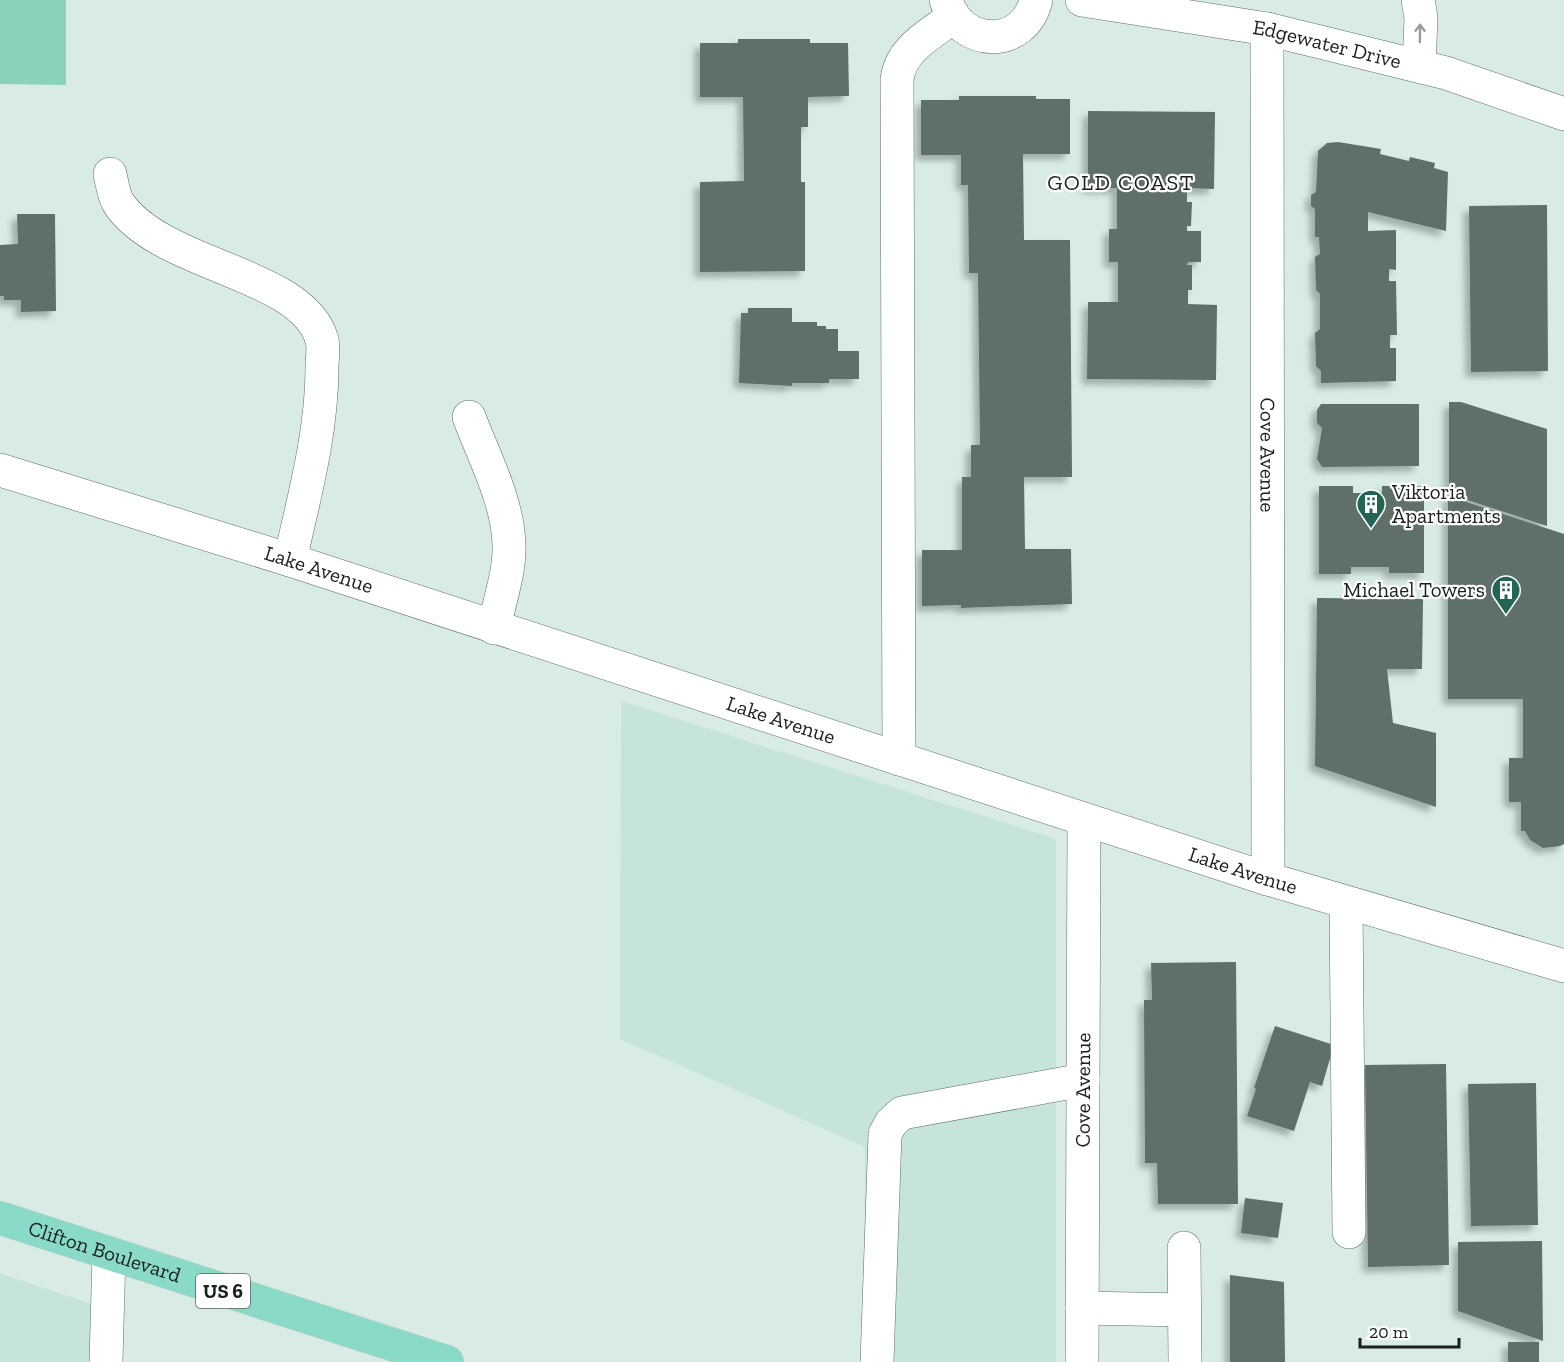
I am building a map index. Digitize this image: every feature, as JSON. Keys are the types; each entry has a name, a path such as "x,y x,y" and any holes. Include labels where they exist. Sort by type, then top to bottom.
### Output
{"main road":[{"name":"Clifton Boulevard","path":"0,1218 447,1362"}],"street":[{"path":"899,759 897,79 902,58 949,9 971,33 987,37 1002,36 1027,21 1036,0"},
{"name":"Edgewater Drive","path":"1083,0 1267,30 1419,66 1446,73 1564,114"},
{"path":"1418,0 1421,18 1419,66"},
{"name":"Cove Avenue","path":"1267,30 1268,879"},
{"path":"110,174 118,203 142,227 172,246 285,295 313,323 322,341 322,383 316,429 290,560"},
{"path":"469,417 494,483 508,533 509,548 494,628"},
{"name":"Lake Avenue","path":"0,470 290,560 1268,879 1564,966"},
{"name":"Cove Avenue","path":"1082,1362 1084,820"},
{"path":"1346,903 1349,1232"},
{"path":"877,1362 885,1134 891,1123 902,1113 1083,1080"},
{"path":"1184,1248 1185,1362"},
{"path":"106,1362 109,1254"},
{"path":"1082,1308 1184,1310"}],"shaded area":[{"path":"621,701 1056,839 1056,1362 864,1362 865,1147 620,1039"},
{"path":"0,1273 123,1314 123,1362 0,1362"}],"green space":[{"path":"0,0 66,0 66,85 0,84"}],"building":[{"path":"738,39 810,39 810,43 848,43 849,96 808,97 808,127 801,127 801,182 805,182 805,271 700,272 700,182 744,181 743,97 700,97 700,43 738,43"},
{"path":"959,96 1036,96 1036,99 1070,99 1070,154 1023,154 1024,240 1070,240 1072,477 1024,477 1025,549 1071,549 1072,604 961,608 961,605 922,606 922,550 962,550 962,477 971,477 971,445 980,445 978,273 969,273 968,185 961,185 961,155 921,155 921,100 959,100"},
{"path":"1088,111 1215,112 1214,189 1187,188 1187,202 1192,202 1191,226 1187,226 1187,231 1201,231 1201,262 1188,262 1187,265 1192,265 1192,290 1188,290 1188,304 1217,305 1216,380 1087,379 1088,302 1118,302 1118,262 1109,262 1109,229 1117,229 1117,188 1088,188"},
{"path":"1338,142 1381,149 1380,154 1409,161 1410,157 1435,163 1434,168 1448,172 1446,231 1368,212 1368,231 1396,230 1396,270 1389,269 1389,281 1396,281 1397,335 1390,335 1390,348 1396,348 1396,381 1321,383 1321,371 1316,366 1315,333 1320,329 1320,294 1316,290 1315,257 1320,254 1319,237 1315,237 1315,209 1311,206 1311,195 1316,192 1318,151 1327,143"},
{"path":"1547,205 1548,371 1471,372 1469,206"},
{"path":"17,214 55,214 56,311 21,312 21,300 4,300 4,296 0,296 0,245 18,244"},
{"path":"748,308 792,308 792,322 817,322 817,326 826,326 826,329 838,329 838,351 859,351 859,379 829,379 829,383 792,383 792,386 739,383 741,313 748,313"},
{"path":"1449,402 1461,402 1547,429 1547,526 1449,494"},
{"path":"1321,404 1419,404 1419,466 1322,467 1317,459 1322,428 1317,423 1317,410"},
{"name":"Viktoria Apartments","path":"1319,486 1353,486 1353,493 1382,493 1382,486 1424,486 1424,573 1389,573 1389,567 1351,567 1351,574 1319,574"},
{"name":"Michael Towers","path":"1448,496 1564,534 1564,844 1560,846 1543,848 1530,840 1525,831 1521,831 1521,802 1509,802 1509,758 1523,758 1523,699 1448,699"},
{"path":"1317,598 1423,599 1422,669 1387,669 1393,723 1436,733 1436,807 1315,766"},
{"path":"1236,962 1238,1204 1158,1204 1157,1163 1145,1163 1144,1000 1152,1000 1151,963"},
{"path":"1275,1026 1334,1045 1322,1086 1310,1082 1294,1131 1247,1116"},
{"path":"1446,1064 1449,1265 1368,1267 1365,1065"},
{"path":"1536,1083 1538,1225 1471,1226 1468,1084"},
{"path":"1245,1198 1283,1203 1278,1238 1241,1233"},
{"path":"1542,1241 1543,1341 1458,1311 1458,1242"},
{"path":"1230,1275 1284,1282 1285,1362 1230,1362"},
{"path":"1508,1342 1539,1342 1539,1362 1508,1362"}],"place":[{"name":"Viktoria Apartments","path":"1371,530"},
{"name":"Michael Towers","path":"1506,616"}],"district":[{"name":"GOLD COAST","path":"1121,182"}]}
